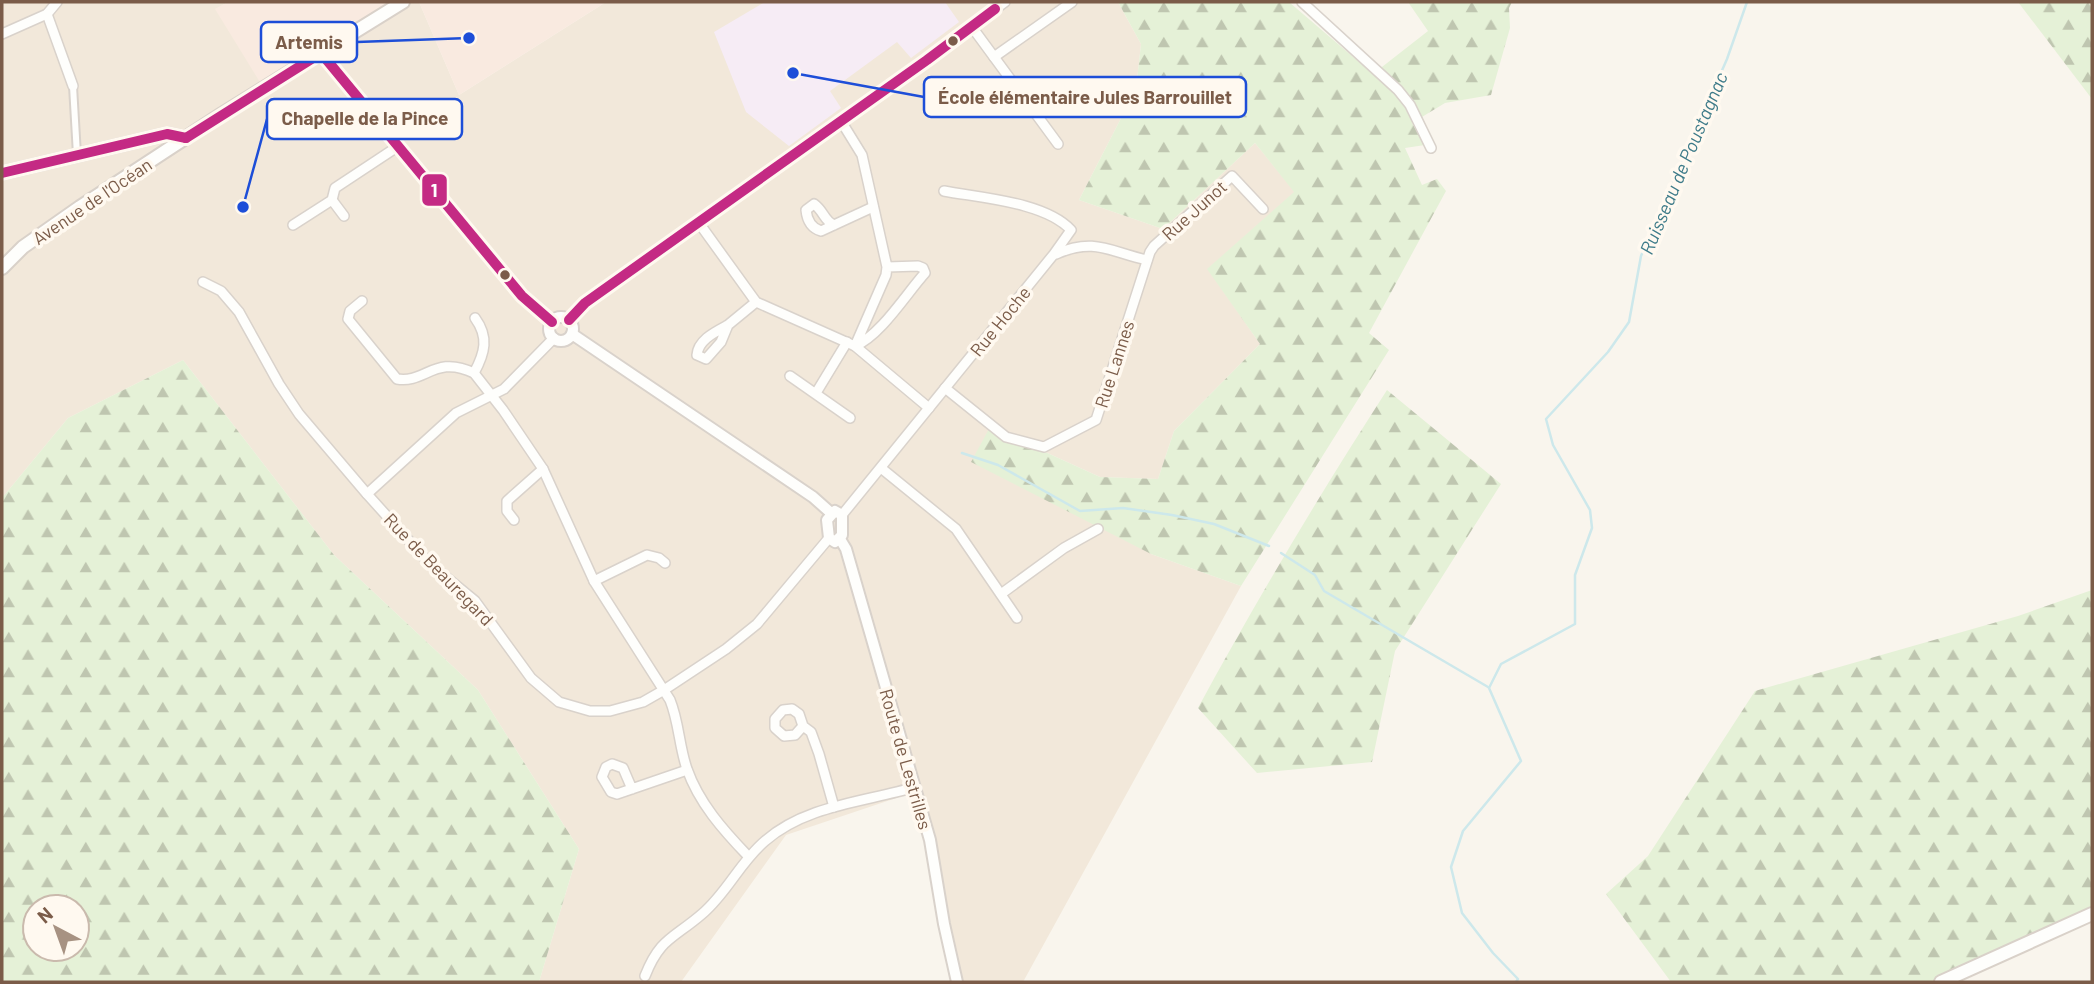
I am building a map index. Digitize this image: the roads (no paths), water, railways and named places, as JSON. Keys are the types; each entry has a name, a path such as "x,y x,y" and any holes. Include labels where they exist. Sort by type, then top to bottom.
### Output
{"main road":[{"name":"Avenue de l'Océan","path":"2,268 48,228 402,2"},
{"path":"2,173 167,134 186,138"},
{"path":"1941,982 2092,914"}],"street":[{"path":"2,34 47,14 57,2"},
{"path":"569,320 596,295 972,27 996,5 1005,2"},
{"path":"994,57 1072,2"},
{"path":"1301,2 1398,90 1410,105 1431,148"},
{"path":"47,14 73,86 77,155"},
{"path":"972,27 1058,144"},
{"path":"321,53 522,296 552,322"},
{"path":"817,393 851,344 886,275 887,267 862,155 841,121"},
{"path":"293,225 332,200 335,188 397,147"},
{"name":"Rue Junot","path":"1154,246 1232,176 1263,209"},
{"name":"Rue Hoche","path":"837,514 881,468 1054,254 1070,230 1062,221 1030,208 944,191"},
{"path":"332,200 344,216"},
{"path":"834,225 873,207"},
{"path":"699,223 756,302 851,344 929,408"},
{"path":"1054,254 1093,244 1147,260"},
{"name":"Rue Lannes","path":"945,388 1006,437 1044,447 1096,420 1147,260 1154,246"},
{"path":"851,344 865,342 925,272 918,266 887,267"},
{"name":"Rue de Beauregard","path":"203,282 221,291 239,312 299,414 430,564 475,601 531,678 559,702 590,711 610,711 643,702 664,690 726,649 757,624 834,539"},
{"path":"362,301 350,312 348,320 397,379 408,381 440,366 465,369 474,373 493,397 543,469 594,580 676,713 687,770 708,811 748,856"},
{"path":"728,325 756,302"},
{"path":"474,373 484,355 484,330 475,318"},
{"path":"558,318 569,320 573,328 572,334 566,340 554,338 550,332 552,322 558,318"},
{"path":"572,334 837,514 827,520 834,539"},
{"path":"367,494 456,413 493,397 523,372 554,338"},
{"path":"790,376 850,418"},
{"path":"881,468 956,529 1017,618"},
{"path":"514,520 507,511 507,501 543,469"},
{"path":"1001,594 1064,548 1098,529"},
{"name":"Route de Lestrilles","path":"834,539 846,549 930,840 957,982"},
{"path":"594,580 647,555 659,558 665,563"},
{"path":"803,726 811,732 834,807"},
{"path":"632,789 687,770"},
{"path":"645,976 660,946 702,914 718,898 748,856 780,829 803,817 834,807 915,787"}],"waterway":[{"name":"Ruisseau de Poustagnac","path":"1516,982 1518,979 1493,953 1462,913 1451,867 1463,831 1521,761 1489,688 1501,664 1575,624 1575,575 1592,528 1590,510 1553,445 1546,419 1608,352 1629,322 1641,256 1727,59 1747,2"},
{"path":"962,453 998,465 1080,511 1123,508 1172,515 1214,524 1269,546"},
{"path":"1281,553 1315,575 1324,591 1488,687"}],"place":[{"name":"Artemis","path":"469,38"},
{"name":"École élémentaire Jules Barrouillet","path":"793,73"},
{"name":"Chapelle de la Pince","path":"243,207"}]}
